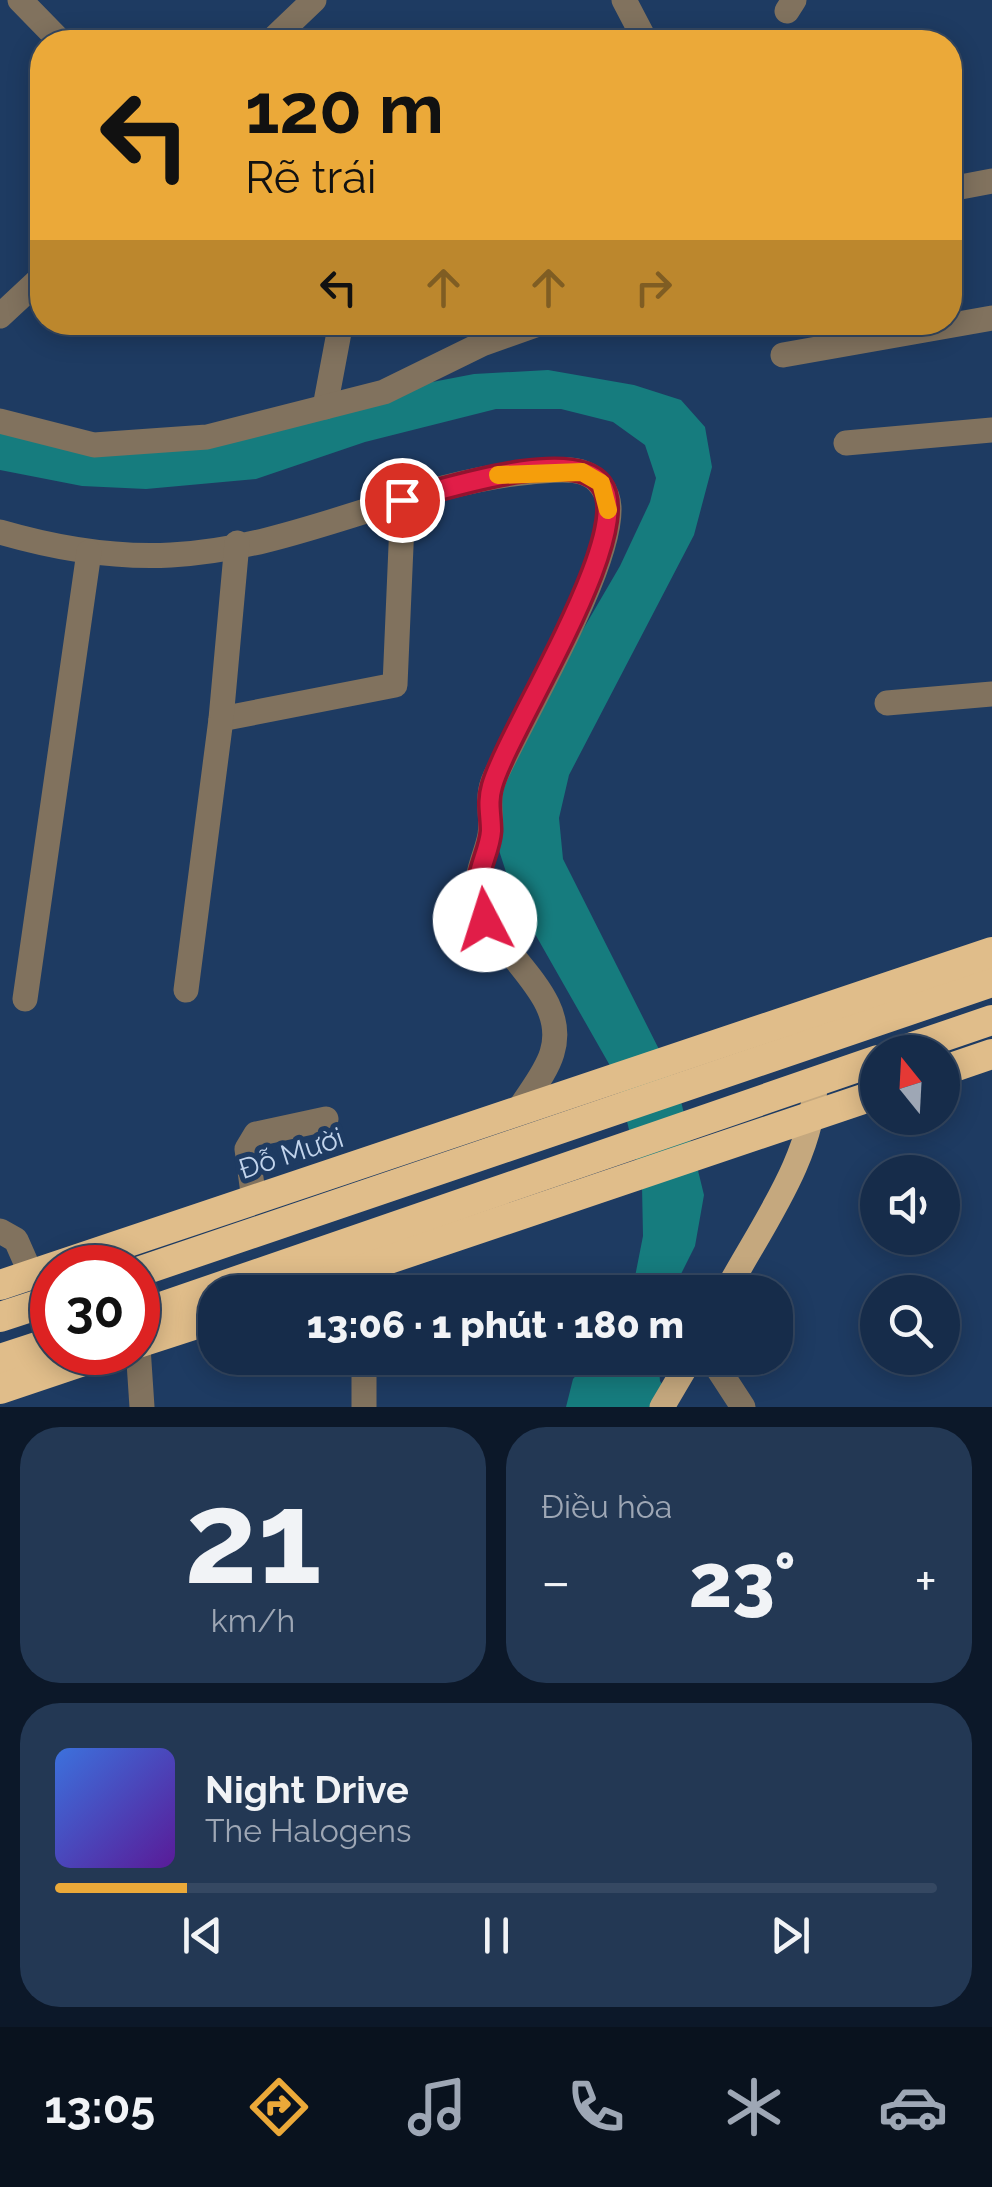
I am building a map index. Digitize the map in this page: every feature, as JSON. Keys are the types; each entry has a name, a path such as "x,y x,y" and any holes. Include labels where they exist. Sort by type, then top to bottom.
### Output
{"highway":[{"path":"160,1264 691,1069 992,952"},
{"path":"691,1069 992,982"},
{"path":"948,1035 992,1020"},
{"path":"960,1066 992,1054"},
{"path":"160,1307 860,1066"},
{"name":"Đỗ Mười","path":"119,1245 518,1111 608,1098"},
{"path":"377,1275 860,1100"},
{"name":"Đỗ Mười","path":"0,1285 30,1275"},
{"path":"0,1317 30,1307"},
{"path":"160,1337 198,1324"},
{"path":"8,1379 30,1360"}],"main road":[{"path":"735,1275 815,1116 816,1081"},
{"path":"662,1407 680,1375"}],"street":[{"path":"20,0 49,30"},
{"path":"283,30 314,0"},
{"path":"624,0 640,30"},
{"path":"962,187 992,181"},
{"path":"0,316 30,300"},
{"path":"962,323 992,318"},
{"path":"325,407 339,335"},
{"path":"0,421 94,445 206,437 384,392 507,335"},
{"path":"783,356 898,335"},
{"path":"846,444 992,430"},
{"path":"0,532 90,552 173,555 237,543 484,476 582,472 601,483 609,503 607,532 558,650 493,782 487,807 491,831 478,885 485,920 547,1003 556,1029 552,1054 518,1111"},
{"path":"221,719 395,685 402,500"},
{"path":"186,990 221,719 237,543"},
{"path":"25,999 90,552"},
{"path":"888,703 992,694"},
{"path":"254,1200 247,1149 256,1134 326,1119"},
{"path":"0,1231 16,1240 30,1270"},
{"path":"140,1375 142,1407"},
{"path":"364,1375 364,1407"},
{"path":"721,1375 743,1407"}],"shaded area":[{"path":"548,370 634,385 681,400 705,427 712,467 694,535 569,775 559,818 563,859 677,1085 704,1195 695,1246 680,1275 635,1275 643,1236 642,1186 617,1078 514,897 496,841 501,770 620,566 650,502 656,478 645,445 613,422 561,409 496,409 365,442 256,479 146,489 82,486 0,470 0,424 94,447 474,374"},
{"path":"577,1375 659,1375 677,1407 566,1407"}],"slow traffic":[{"path":"498,475 582,472 601,483 608,510"}],"route":[{"path":"402,500 484,476 548,471 582,472 601,483 609,503 607,532 558,650 493,782 487,807 491,831 478,885 485,920"}]}
